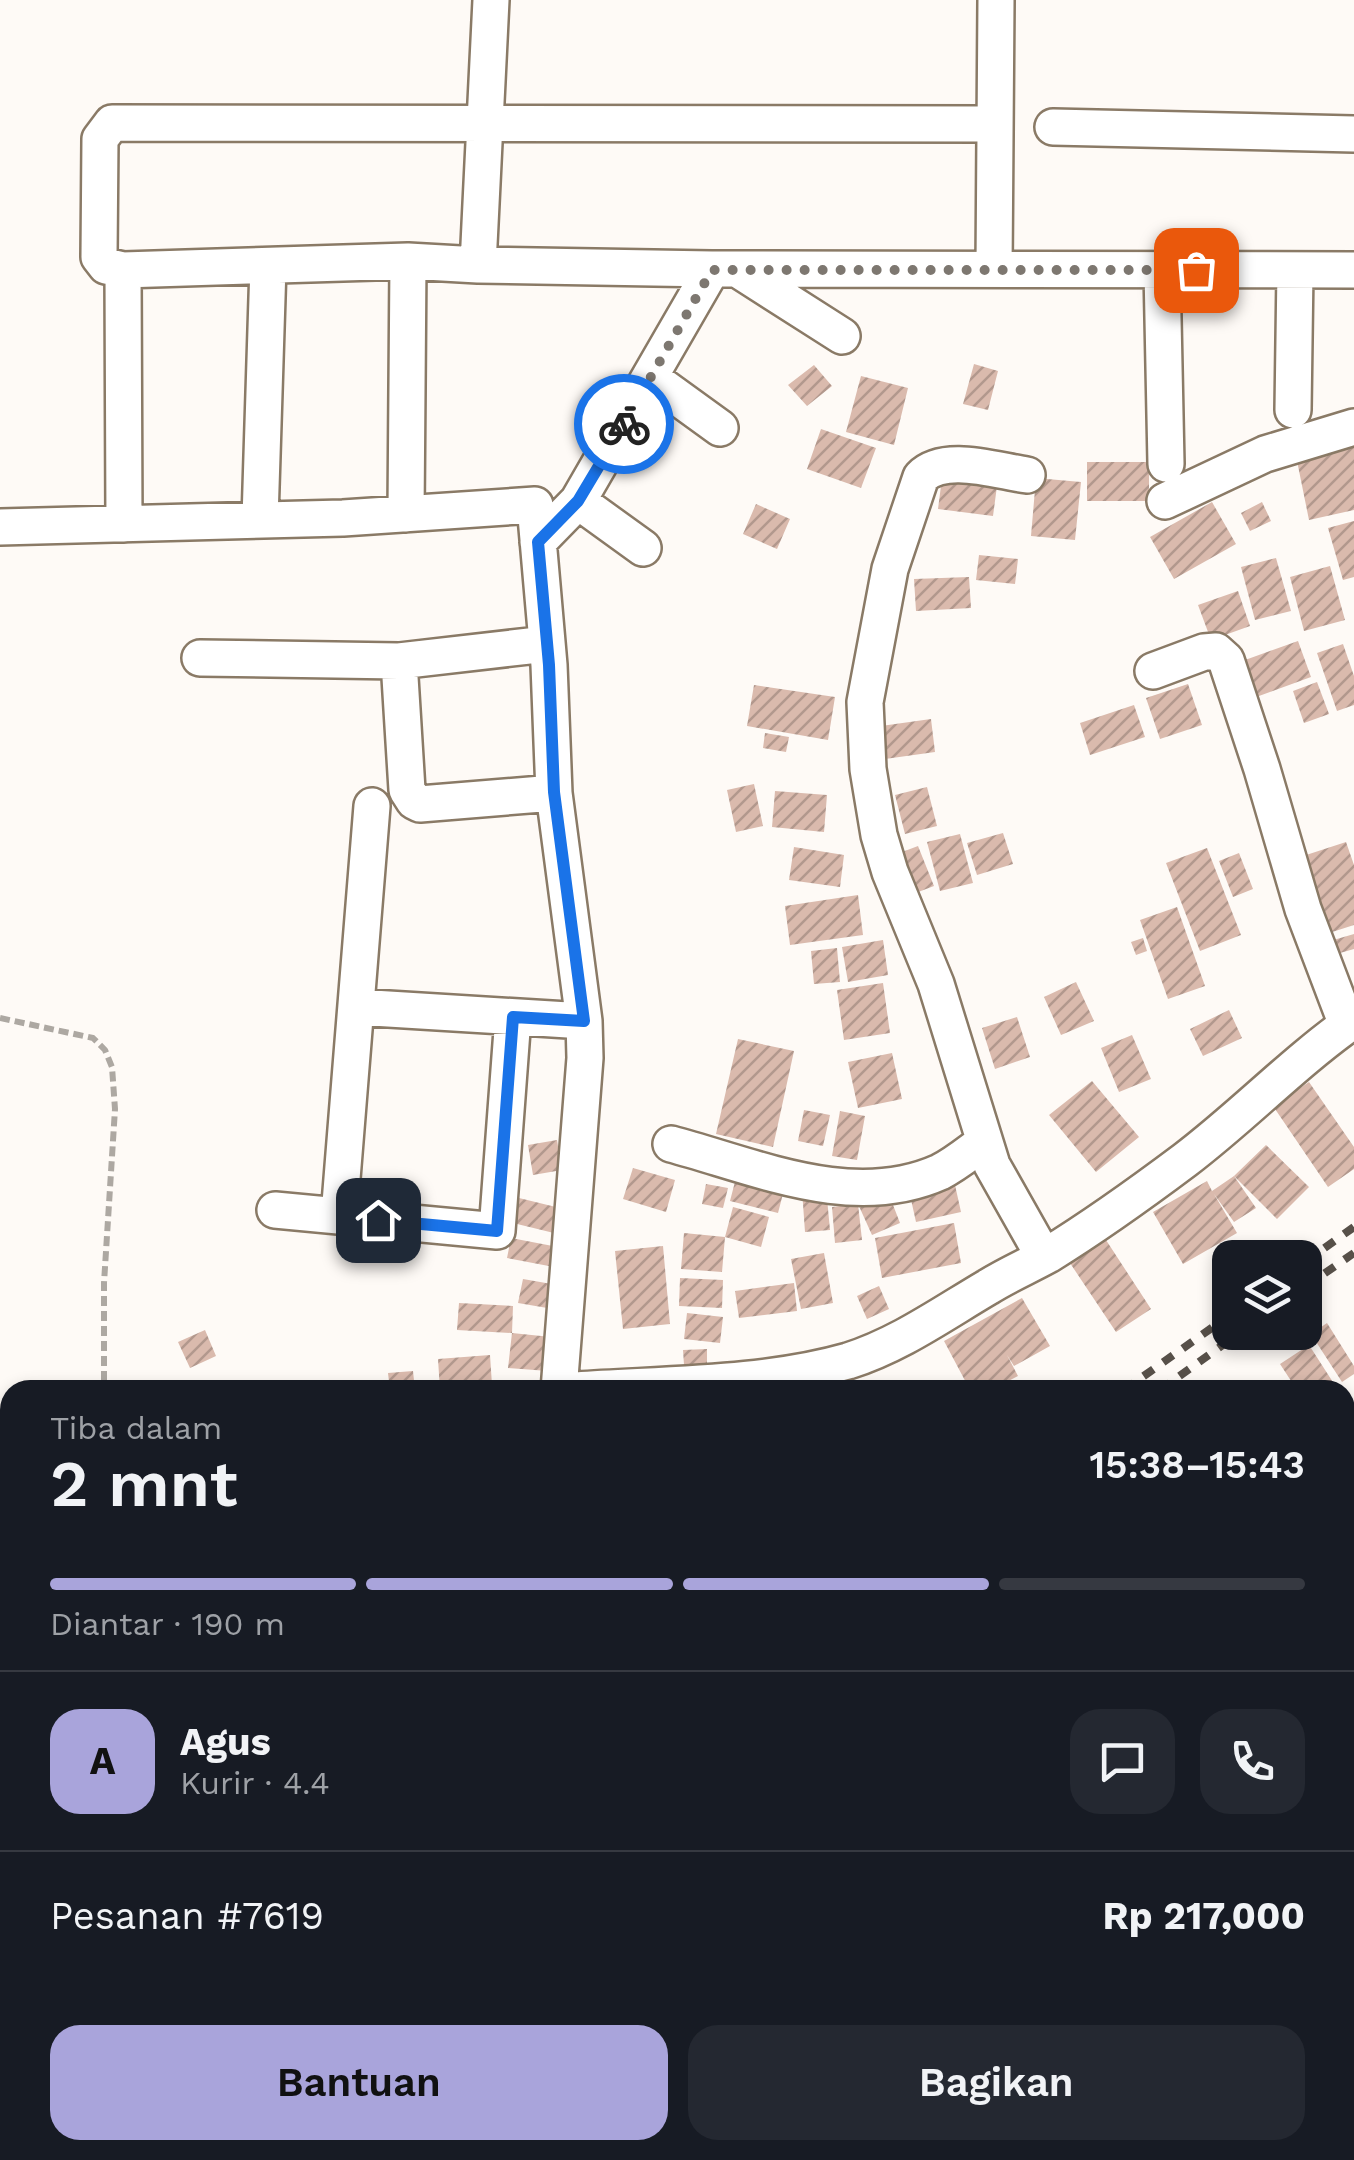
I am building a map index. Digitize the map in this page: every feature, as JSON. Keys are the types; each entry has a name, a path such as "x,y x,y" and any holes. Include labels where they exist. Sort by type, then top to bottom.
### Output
{"street":[{"path":"478,265 491,0"},
{"path":"994,269 996,0"},
{"path":"995,124 112,124 100,139 99,257 106,266 122,270 408,260 478,265 724,269 1354,270"},
{"path":"1053,126 1354,134"},
{"path":"406,514 408,260"},
{"path":"260,519 268,266"},
{"path":"724,269 842,336"},
{"path":"538,542 578,501 724,269"},
{"path":"122,270 124,524"},
{"path":"1162,270 1166,464"},
{"path":"1292,410 1295,270"},
{"path":"652,378 720,428"},
{"path":"1164,501 1265,454 1354,427"},
{"path":"1026,475 946,465 929,469 922,477 890,569 864,702 868,769 879,835 890,872 936,984 992,1165 1044,1257"},
{"path":"578,501 643,548"},
{"path":"0,527 535,506 554,792 584,1021 585,1088 560,1380"},
{"path":"200,658 399,661 547,644"},
{"path":"713,1380 843,1362 871,1353 931,1323 988,1286 1044,1257 1182,1162 1351,1022 1303,910 1226,660 1216,652 1204,652 1154,672"},
{"path":"399,661 407,790 414,801 420,804 554,792"},
{"path":"339,1216 372,806"},
{"path":"356,1008 584,1021"},
{"path":"275,1210 497,1231 513,1017"},
{"path":"671,1144 835,1188 874,1188 900,1185 944,1170 984,1142"}],"path":[{"path":"0,1018 94,1038 112,1066 116,1109 104,1283 104,1380"}],"building":[{"path":"974,364 998,371 988,410 963,404"},
{"path":"814,365 832,386 807,406 788,385"},
{"path":"861,376 908,388 894,445 846,432"},
{"path":"821,429 876,448 861,488 807,469"},
{"path":"1354,439 1354,510 1309,520 1295,451"},
{"path":"1087,462 1149,462 1149,501 1087,501"},
{"path":"942,478 997,486 993,516 938,509"},
{"path":"1036,478 1081,482 1075,540 1031,536"},
{"path":"1212,502 1236,544 1174,579 1150,537"},
{"path":"1262,502 1271,521 1250,531 1241,513"},
{"path":"756,504 790,519 777,549 743,534"},
{"path":"1354,521 1354,577 1343,580 1328,528"},
{"path":"979,555 1018,559 1015,584 976,580"},
{"path":"1276,558 1291,611 1255,620 1241,567"},
{"path":"1330,566 1345,620 1304,631 1290,577"},
{"path":"969,577 971,608 916,611 914,579"},
{"path":"1238,591 1250,626 1211,640 1198,605"},
{"path":"1298,641 1311,677 1248,700 1234,664"},
{"path":"1343,644 1354,676 1354,705 1337,711 1317,653"},
{"path":"1317,682 1329,714 1304,723 1293,691"},
{"path":"1188,684 1202,725 1160,739 1146,698"},
{"path":"754,685 835,697 828,740 747,726"},
{"path":"1134,705 1145,737 1090,755 1080,723"},
{"path":"931,719 935,752 885,759 881,726"},
{"path":"765,733 789,737 786,752 763,748"},
{"path":"754,784 763,826 736,832 727,790"},
{"path":"927,787 937,826 905,834 895,795"},
{"path":"775,791 827,795 824,832 772,827"},
{"path":"1003,833 1013,864 977,875 967,843"},
{"path":"960,834 973,883 940,891 927,842"},
{"path":"1346,842 1354,865 1354,925 1326,934 1300,857"},
{"path":"918,846 934,886 905,897 889,857"},
{"path":"794,847 844,855 840,887 789,880"},
{"path":"1207,848 1241,935 1200,951 1166,863"},
{"path":"1239,853 1253,889 1233,897 1219,861"},
{"path":"858,895 863,935 790,945 785,906"},
{"path":"1177,907 1205,986 1168,999 1140,920"},
{"path":"1354,934 1354,949 1333,955 1330,941"},
{"path":"1143,938 1147,951 1136,955 1131,942"},
{"path":"883,940 888,975 848,982 842,947"},
{"path":"837,948 840,982 814,984 811,951"},
{"path":"1076,982 1094,1021 1061,1035 1044,997"},
{"path":"883,983 890,1033 844,1040 837,990"},
{"path":"1229,1010 1242,1038 1203,1056 1190,1029"},
{"path":"1017,1017 1030,1057 995,1069 982,1028"},
{"path":"1132,1035 1151,1079 1119,1092 1101,1048"},
{"path":"738,1039 794,1051 773,1147 716,1134"},
{"path":"892,1053 902,1099 858,1108 848,1062"},
{"path":"1092,1081 1139,1137 1096,1172 1049,1115"},
{"path":"1309,1082 1354,1147 1354,1169 1328,1187 1273,1106"},
{"path":"804,1110 830,1115 823,1146 798,1141"},
{"path":"840,1111 865,1116 857,1160 832,1156"},
{"path":"557,1140 562,1170 533,1175 528,1145"},
{"path":"1266,1145 1309,1187 1277,1219 1234,1176"},
{"path":"633,1168 675,1180 666,1212 623,1199"},
{"path":"737,1174 785,1186 778,1213 730,1201"},
{"path":"953,1176 961,1212 916,1222 908,1186"},
{"path":"1234,1176 1256,1208 1234,1222 1214,1194 1237,1233 1225,1240 1212,1240 1212,1247 1183,1264 1153,1212 1207,1181 1212,1191"},
{"path":"706,1184 728,1188 723,1208 702,1204"},
{"path":"826,1188 830,1230 805,1232 802,1190"},
{"path":"888,1192 900,1223 872,1235 858,1204"},
{"path":"519,1198 564,1209 558,1234 513,1223"},
{"path":"858,1204 862,1240 835,1243 832,1207"},
{"path":"733,1207 769,1217 761,1247 725,1237"},
{"path":"954,1223 961,1263 882,1278 875,1238"},
{"path":"684,1233 725,1237 722,1272 681,1269"},
{"path":"511,1238 558,1247 554,1267 507,1258"},
{"path":"1106,1240 1151,1309 1116,1332 1070,1263"},
{"path":"663,1246 670,1324 623,1329 615,1251"},
{"path":"824,1253 833,1303 801,1309 791,1259"},
{"path":"680,1278 723,1280 722,1308 679,1306"},
{"path":"523,1279 563,1286 559,1310 518,1303"},
{"path":"794,1283 797,1311 739,1318 735,1291"},
{"path":"879,1286 889,1309 867,1319 857,1296"},
{"path":"1022,1298 1050,1346 1014,1366 1007,1355 1018,1376 1010,1380 965,1380 944,1341"},
{"path":"459,1303 513,1306 512,1333 457,1330"},
{"path":"687,1313 723,1317 720,1343 684,1339"},
{"path":"1327,1323 1354,1366 1354,1374 1341,1380 1321,1350 1322,1326"},
{"path":"205,1330 216,1356 190,1368 178,1342"},
{"path":"512,1333 551,1337 548,1371 508,1368"},
{"path":"707,1349 707,1364 684,1365 683,1350"},
{"path":"1301,1350 1312,1350 1332,1380 1290,1380 1280,1364"},
{"path":"490,1355 492,1380 439,1380 438,1359"},
{"path":"413,1371 414,1380 389,1380 388,1373"}],"railway":[{"path":"1322,1250 1354,1227"},
{"path":"1322,1275 1354,1253"},
{"path":"1138,1380 1212,1328"},
{"path":"1174,1380 1216,1350"}],"way so far":[{"path":"624,424 712,270 1196,270"}],"route":[{"path":"378,1220 497,1231 513,1017 584,1021 554,792 549,665 538,542 578,501 624,424"}]}
